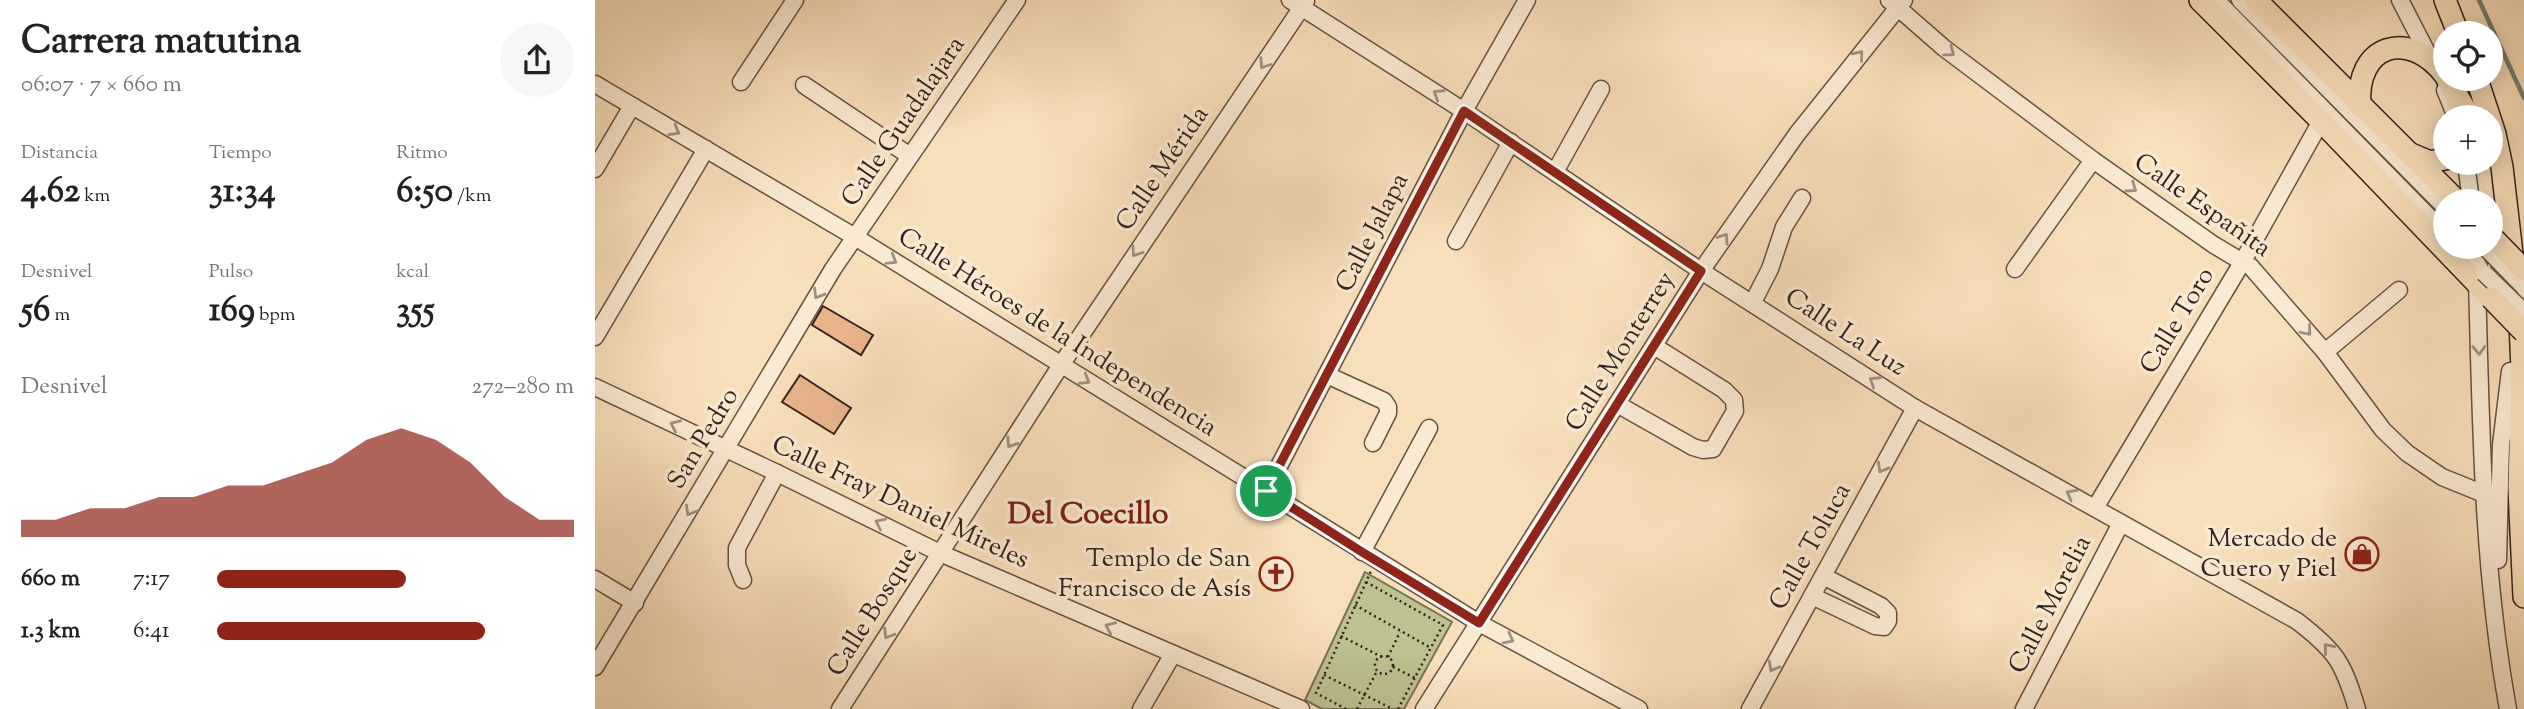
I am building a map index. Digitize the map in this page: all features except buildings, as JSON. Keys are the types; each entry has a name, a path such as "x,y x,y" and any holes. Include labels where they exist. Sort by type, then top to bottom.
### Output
{"main road":[{"path":"2200,0 2482,280 2524,332"},
{"path":"2256,0 2444,189"},
{"path":"2445,0 2454,21"},
{"path":"2360,106 2359,85 2363,71 2379,54 2398,48 2409,48 2433,62"},
{"path":"2481,91 2495,134 2520,323 2522,371 2519,488 2524,597"},
{"path":"2410,154 2433,161"},
{"path":"2488,175 2496,214 2510,371 2521,414"},
{"path":"2503,248 2524,270"}],"street":[{"name":"Calle Guadalajara","path":"855,237 1017,0"},
{"name":"Calle Jalapa","path":"1266,491 1464,111 1527,0"},
{"path":"2216,0 2433,221"},
{"path":"2240,0 2433,195"},
{"path":"2400,0 2451,105"},
{"path":"741,82 788,2"},
{"name":"Calle La Luz","path":"1299,2 1701,271 1915,408 2297,621 2325,643 2338,660 2349,682 2357,709"},
{"name":"Calle Mérida","path":"1061,365 1299,2"},
{"name":"Calle Españita","path":"1897,3 1944,48 2093,160 2243,261 2261,276 2325,352 2383,430 2407,453 2442,477 2484,494"},
{"name":"Calle Monterrey","path":"1424,709 1701,271 1797,134 1897,3"},
{"name":"Calle Héroes de la Independencia","path":"595,84 855,237 1479,623 1639,709"},
{"path":"804,85 910,156"},
{"path":"1555,172 1601,89"},
{"path":"595,169 632,106"},
{"name":"Calle Toro","path":"2095,508 2243,261 2322,121"},
{"path":"1456,241 1511,142"},
{"path":"595,337 706,149"},
{"path":"2015,270 2093,160"},
{"path":"1753,302 1770,269 1784,227 1802,198"},
{"name":"San Pedro","path":"595,667 855,237"},
{"path":"2467,259 2482,280 2524,312"},
{"path":"2478,259 2482,280 2484,494 2494,625 2508,709"},
{"path":"2497,259 2524,287"},
{"path":"2325,352 2399,290"},
{"path":"1617,404 1693,447 1713,449 1735,411 1734,400 1724,390 1654,346"},
{"name":"Calle Bosque","path":"840,709 1061,365"},
{"path":"2494,625 2498,588 2501,445 2510,371"},
{"path":"1327,374 1384,401 1388,407 1388,413 1373,443"},
{"name":"Calle Fray Daniel Mireles","path":"595,387 940,553 1301,709"},
{"name":"Calle Toluca","path":"1750,709 1915,408"},
{"path":"1362,552 1429,428"},
{"path":"743,580 737,565 737,548 777,473"},
{"name":"Calle Morelia","path":"2024,709 2121,523"},
{"path":"1812,596 1875,626 1884,627 1888,621 1888,613 1881,606 1823,576"},
{"path":"595,579 635,603"},
{"path":"1141,709 1173,654"}],"path":[{"path":"1346,709 1316,693 1366,582 1443,625 1398,709"},
{"path":"1355,606 1431,648"},
{"path":"1388,657 1401,631"},
{"path":"1341,636 1382,657 1388,657 1394,667 1415,678"},
{"path":"1357,709 1377,671 1376,663 1382,657"},
{"path":"1377,671 1388,674 1394,667"},
{"path":"1324,675 1392,709"}],"green space":[{"path":"1365,572 1452,622 1404,709 1322,709 1305,700"}],"waterway":[{"path":"2479,0 2524,98"}],"place":[{"name":"Mercado de Cuero y Piel","path":"2362,554"},
{"name":"Templo de San Francisco de Asís","path":"1276,574"}],"district":[{"name":"Del Coecillo","path":"1088,515"}],"route":[{"path":"1464,111 1701,271 1479,623 1266,491 1464,111"}]}
